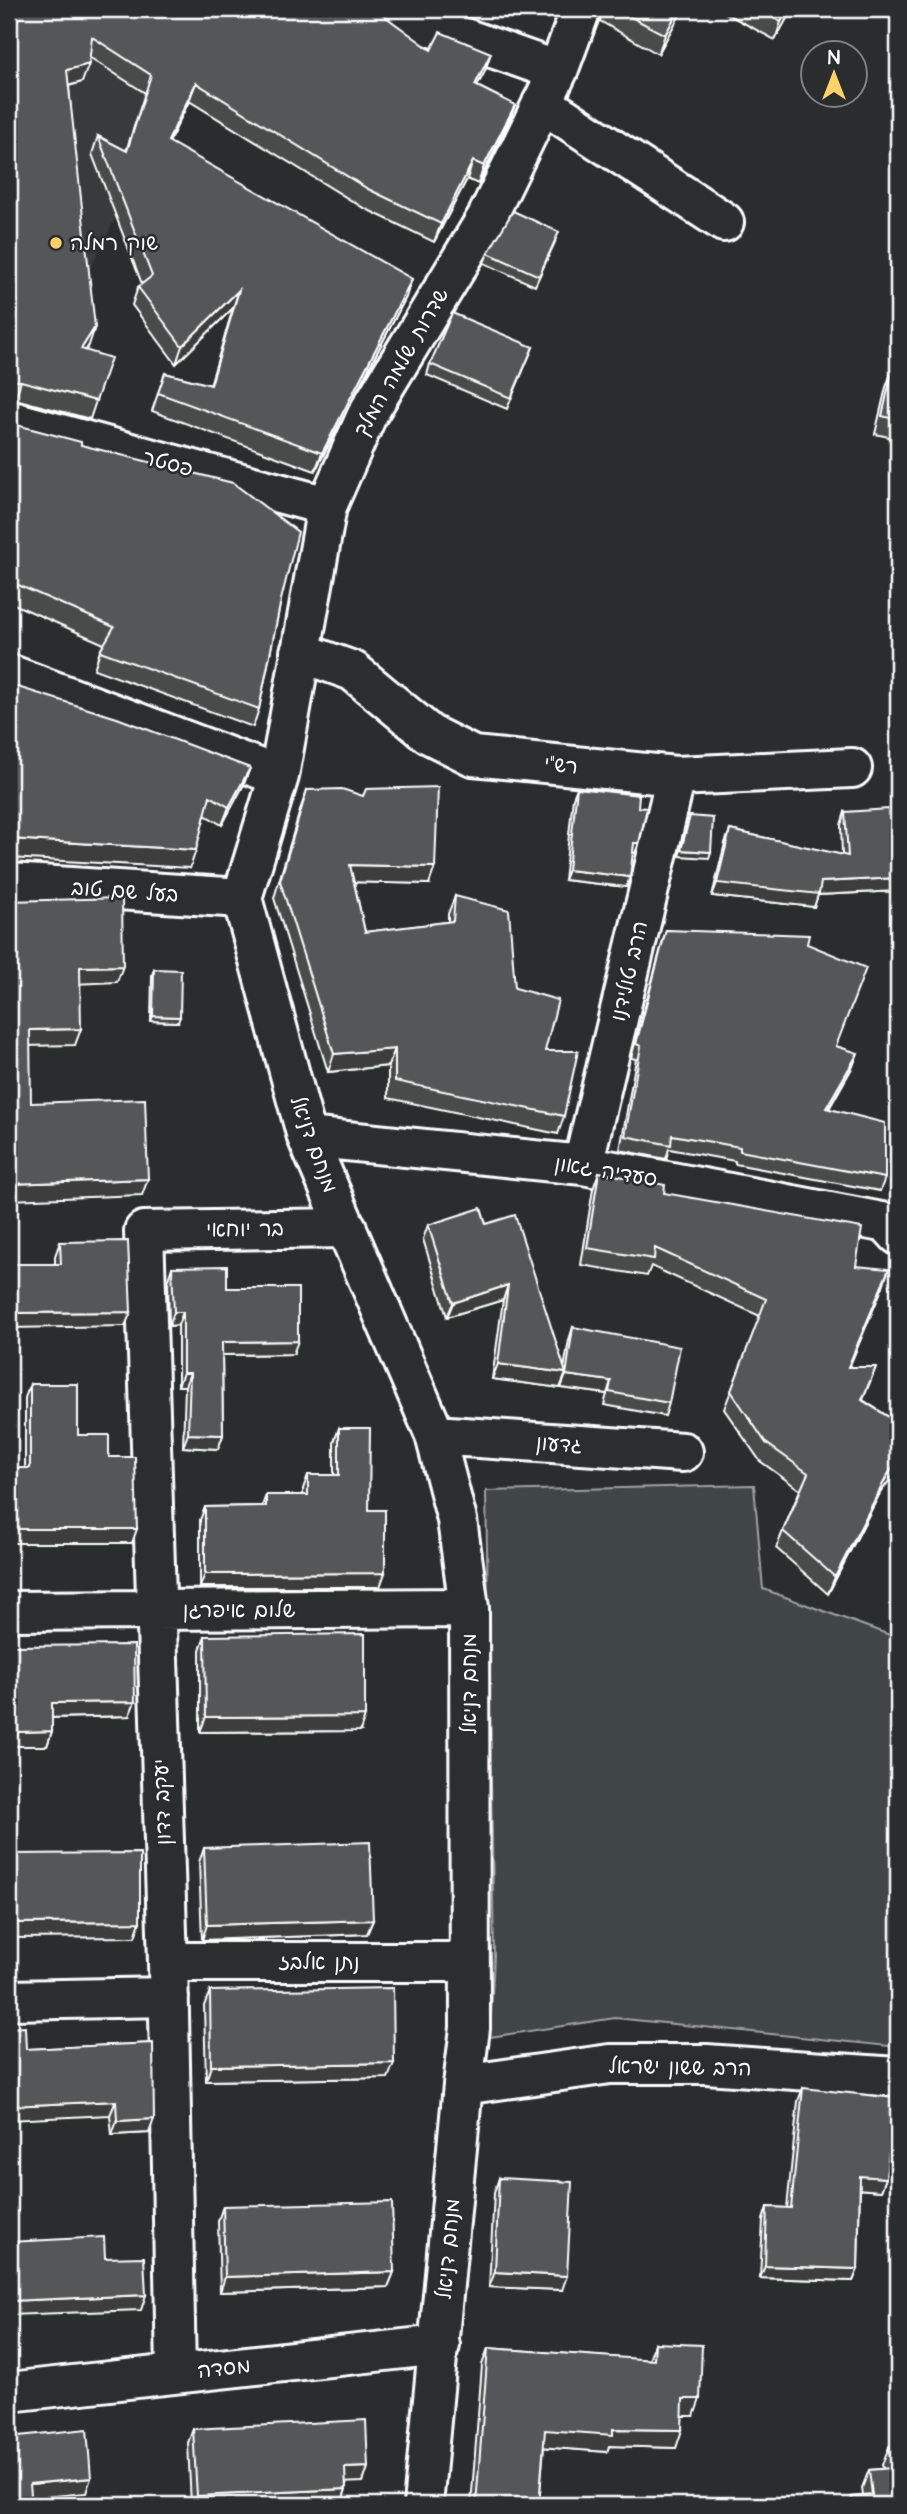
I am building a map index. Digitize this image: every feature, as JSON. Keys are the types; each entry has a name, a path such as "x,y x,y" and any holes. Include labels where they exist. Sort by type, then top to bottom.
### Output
{"street":[{"path":"382,9 550,87 724,222"},
{"name":"שדרות שלמה המלך","path":"242,898 279,776 327,506 367,415 487,217 550,87 581,9"},
{"name":"פסטר","path":"9,420 327,506"},
{"name":"רש\"י","path":"300,652 353,671 429,734 473,756 676,776 852,768"},
{"path":"9,674 279,776"},
{"name":"הרב טולידנו","path":"583,1165 676,776"},
{"name":"בעל שם טוב","path":"9,883 242,898"},
{"name":"מנחם דניאל","path":"242,898 307,1137 435,1435 457,1520 469,1608 470,2028 423,2505"},
{"name":"סעדיה גאון","path":"307,1137 583,1165 887,1223 898,1235"},
{"name":"בר יוחאי","path":"144,1231 347,1228"},
{"name":"יעקב דדון","path":"144,1231 168,1980 176,2373"},
{"name":"גדעון","path":"435,1435 683,1452"},
{"name":"שלום איפרגן","path":"9,1611 469,1608"},
{"name":"נתן אלבז","path":"9,2000 168,1980 470,1962"},
{"name":"הרב ששון ישראל","path":"463,2085 610,2064 706,2064 898,2077"},
{"name":"מסדה","path":"9,2392 440,2345"}],"shaded area":[{"name":"שוק רמלה","path":"9,9 197,58 9,427"},
{"path":"898,623 898,866 888,647"},
{"path":"754,1485 763,1589 898,1638 898,2047 615,2018 490,2037 494,1956 486,1491"}],"building":[{"path":"9,9 375,9 431,50 440,32 491,53 475,85 515,105 484,166 473,161 441,224 368,189 196,83 168,141 412,279 322,453 158,393 165,373 211,385 239,290 182,346 138,287 152,276 98,136 127,151 151,75 92,37 89,64 67,70 95,327 81,349 111,358 96,401 21,381 9,382"},
{"path":"616,9 679,9 665,35"},
{"path":"758,9 788,9 781,22"},
{"path":"513,211 559,232 539,276 488,253"},
{"path":"452,313 533,347 511,398 430,364"},
{"path":"893,368 898,370 898,420 882,416"},
{"path":"9,423 81,442 81,445 233,483 298,532 259,709 100,651 114,627 9,581"},
{"path":"9,675 14,679 11,685 117,718 250,768 229,807 210,796 196,850 9,839"},
{"path":"438,787 435,867 350,865 365,932 453,921 455,896 509,910 515,988 558,1000 545,1051 578,1051 564,1116 395,1081 395,1049 334,1054 280,881 307,790 342,789 363,796 366,789"},
{"path":"577,788 639,795 638,807 647,808 639,843 634,843 630,877 568,870"},
{"path":"889,809 892,866 898,868 898,878 821,882 819,894 717,883 730,830 848,856 845,812"},
{"path":"690,816 713,818 711,852 681,850"},
{"path":"122,898 123,966 80,967 81,1029 30,1030 31,1103 145,1099 148,1179 9,1184 9,901"},
{"path":"666,930 809,935 807,944 866,968 836,1046 858,1053 826,1108 885,1123 885,1178 740,1151 740,1147 672,1135 671,1145 625,1136 641,1046 636,1044"},
{"path":"154,969 181,970 180,1017 153,1016"},
{"path":"599,1172 665,1185 664,1193 862,1228 856,1266 889,1269 848,1367 876,1367 862,1400 898,1423 898,1460 835,1577 783,1531 808,1473 766,1443 731,1391 766,1299 655,1248 654,1259 587,1248"},
{"path":"481,1208 486,1224 515,1215 566,1373 498,1364 508,1285 453,1303 428,1225"},
{"path":"128,1241 131,1312 9,1313 9,1264 61,1264 60,1242"},
{"path":"227,1266 227,1288 298,1288 298,1341 222,1342 223,1435 188,1434 190,1373 183,1373 183,1312 174,1312 172,1267"},
{"path":"573,1327 680,1347 669,1403 609,1392 611,1381 566,1375"},
{"path":"30,1384 78,1384 78,1435 109,1435 109,1457 135,1457 137,1529 9,1529 9,1468 30,1468"},
{"path":"339,1428 370,1428 369,1510 385,1510 385,1573 205,1574 205,1507 266,1506 266,1495 308,1495 308,1475 339,1475"},
{"path":"365,1634 365,1716 206,1717 205,1636"},
{"path":"134,1645 135,1702 52,1703 52,1731 18,1732 18,1705 9,1705 9,1646"},
{"path":"370,1842 373,1920 207,1925 204,1848"},
{"path":"140,1853 140,1922 9,1923 9,1854"},
{"path":"393,1988 394,2063 211,2066 210,1991"},
{"path":"25,2027 26,2049 153,2043 154,2119 117,2121 116,2101 9,2106 9,2028"},
{"path":"803,2088 895,2098 886,2178 860,2176 858,2269 765,2266 767,2207 791,2208"},
{"path":"499,2178 572,2182 567,2276 495,2272"},
{"path":"392,2202 394,2272 225,2277 223,2206"},
{"path":"104,2237 105,2258 144,2257 146,2295 9,2301 9,2242"},
{"path":"655,2343 702,2345 700,2399 683,2399 682,2430 613,2429 613,2435 545,2430 539,2505 476,2505 488,2348 654,2360"},
{"path":"366,2420 368,2467 345,2468 346,2489 197,2496 193,2429"},
{"path":"87,2429 91,2478 30,2484 32,2505 9,2505 9,2437"},
{"path":"898,2446 898,2505 853,2505 852,2497 872,2495 869,2470 891,2468 889,2447"}],"place":[{"name":"שוק רמלה","path":"56,243"}]}
